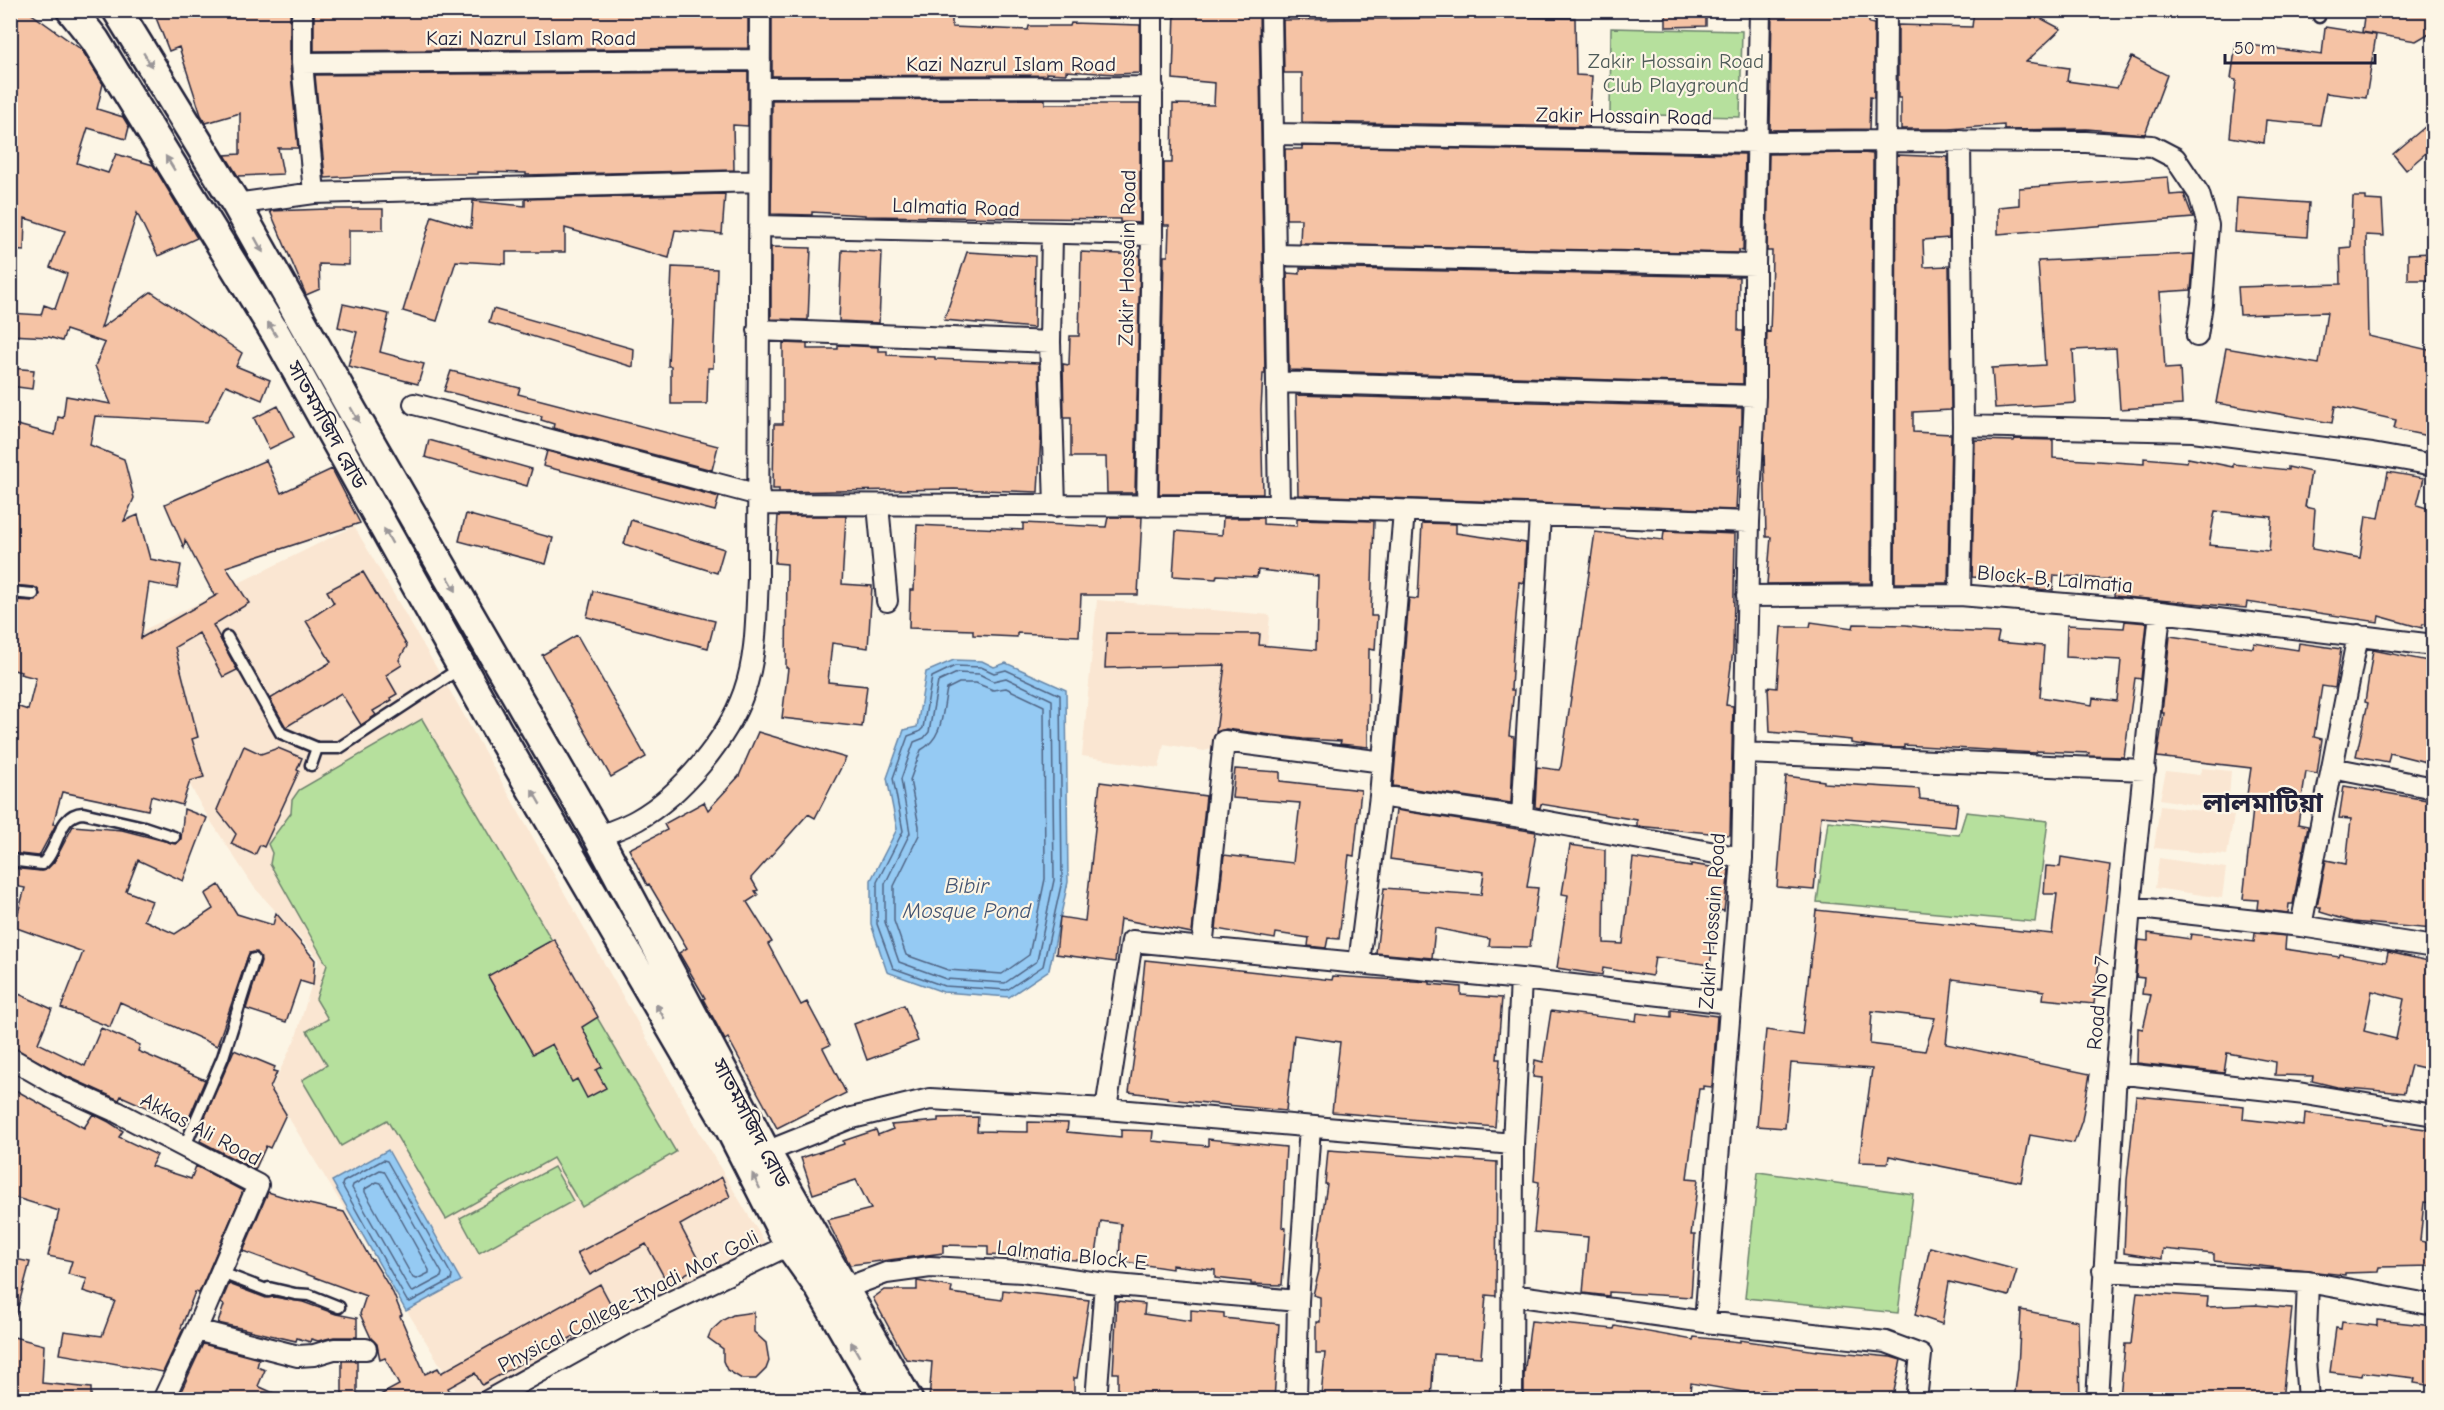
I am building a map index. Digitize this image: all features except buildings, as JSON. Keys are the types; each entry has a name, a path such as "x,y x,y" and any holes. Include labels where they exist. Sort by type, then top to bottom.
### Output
{"main road":[{"name":"সাতমসজিদ রোড","path":"117,10 236,204 353,412 598,836 766,1152 908,1400"},
{"name":"সাতমসজিদ রোড","path":"73,11 95,40 276,334 568,854 730,1129 789,1245 819,1287 884,1400"},
{"path":"568,854 598,836"}],"street":[{"path":"302,10 302,63 314,193"},
{"path":"598,836 637,820 681,787 720,740 744,692 753,650 758,578 759,500 760,10"},
{"name":"Zakir Hossain Road","path":"1147,506 1152,236 1152,10"},
{"path":"1271,10 1279,506"},
{"name":"Zakir Hossain Road","path":"1705,1322 1742,858 1749,522 1755,396 1760,10"},
{"path":"1883,595 1886,10"},
{"name":"Kazi Nazrul Islam Road","path":"302,63 760,60"},
{"name":"Kazi Nazrul Islam Road","path":"761,88 1153,87"},
{"name":"Zakir Hossain Road","path":"1273,134 1757,142"},
{"path":"1959,595 1963,426 1960,141"},
{"path":"1757,142 2086,142 2152,146 2175,158 2199,194 2208,225 2202,304 2197,336"},
{"path":"236,204 314,193 759,181"},
{"name":"Lalmatia Road","path":"759,226 1152,236"},
{"path":"1052,234 1050,342 1055,506"},
{"path":"1275,255 1755,265"},
{"path":"758,330 1050,342"},
{"path":"1277,382 1755,396"},
{"path":"414,404 759,500 878,505 1279,506 1749,522"},
{"path":"1963,426 2193,431 2372,453 2433,465"},
{"path":"878,505 887,601"},
{"path":"1359,963 1380,796 1404,511"},
{"path":"1522,817 1540,516"},
{"name":"Block-B, Lalmatia","path":"1747,596 1959,595 2160,612 2433,645"},
{"name":"Road No 7","path":"2097,1400 2116,1073 2130,906 2160,612"},
{"path":"2301,926 2358,635"},
{"path":"1202,948 1224,741 1383,762"},
{"path":"1745,753 2145,770"},
{"path":"2332,768 2433,788"},
{"path":"1380,796 1522,817 1742,858"},
{"path":"2130,906 2301,926 2433,947"},
{"path":"1106,1109 1132,941 1521,979 1730,1003"},
{"path":"1512,1400 1513,1144 1521,979"},
{"name":"Akkas Ali Road","path":"10,1058 57,1085 117,1112 258,1185 196,1330 163,1400"},
{"path":"2116,1073 2305,1094 2433,1115"},
{"path":"766,1152 848,1119 930,1099 1106,1109 1513,1144"},
{"path":"1296,1400 1298,1301 1310,1127"},
{"name":"Physical College-Ityadi Mor Goli","path":"489,1400 631,1321 789,1245"},
{"name":"Lalmatia Block E","path":"843,1289 886,1273 930,1267 1022,1272 1105,1284 1298,1301"},
{"path":"2103,1272 2308,1282 2433,1305"},
{"path":"2308,1282 2305,1359 2308,1400"},
{"path":"1096,1400 1105,1284"},
{"path":"1512,1295 1705,1322 1886,1342 1921,1354 1916,1400"},
{"path":"196,1330 298,1356 334,1349 366,1349"}],"lane":[{"path":"10,592 33,594"},
{"path":"227,637 281,733 317,748 339,748 462,667"},
{"path":"311,765 317,748"},
{"path":"10,860 42,864 48,859 68,818 75,813 144,827 174,837"},
{"path":"184,1148 223,1057 254,959"},
{"path":"219,1272 269,1291 269,1288 309,1295 339,1307"}],"shaded area":[{"path":"354,526 457,703 712,1154 768,1248 466,1399 461,1399 271,1089 296,1037 319,959 254,887 201,806 160,727 142,631"},
{"path":"1097,600 1270,615 1259,736 1204,751 1164,744 1159,768 1082,756"},
{"path":"2202,768 2231,771 2228,811 2160,799 2166,771 2199,775"},
{"path":"2160,806 2234,815 2227,855 2154,848"},
{"path":"2159,858 2226,868 2222,898 2155,888"}],"green space":[{"name":"Zakir Hossain Road Club Playground","path":"1611,28 1742,31 1740,117 1610,114"},
{"path":"422,719 676,1152 582,1207 553,1158 446,1219 387,1120 341,1146 302,1080 327,1065 307,1031 328,1019 316,999 327,965 270,864 272,853 268,844 291,813 292,800 299,790"},
{"path":"1966,812 2048,821 2035,922 1817,902 1828,821 1959,835"},
{"path":"554,1167 573,1201 479,1253 460,1218"},
{"path":"1758,1172 1913,1194 1898,1313 1745,1298"}],"water":[{"name":"Bibir Mosque Pond","path":"954,660 982,661 994,667 1006,663 1066,690 1068,882 1049,970 1009,997 943,992 887,972 871,924 871,880 897,829 887,778 904,730 917,727 926,672"},
{"path":"388,1150 461,1281 406,1311 332,1181"}],"district":[{"name":"লালমাটিয়া","path":"2263,803"}]}
